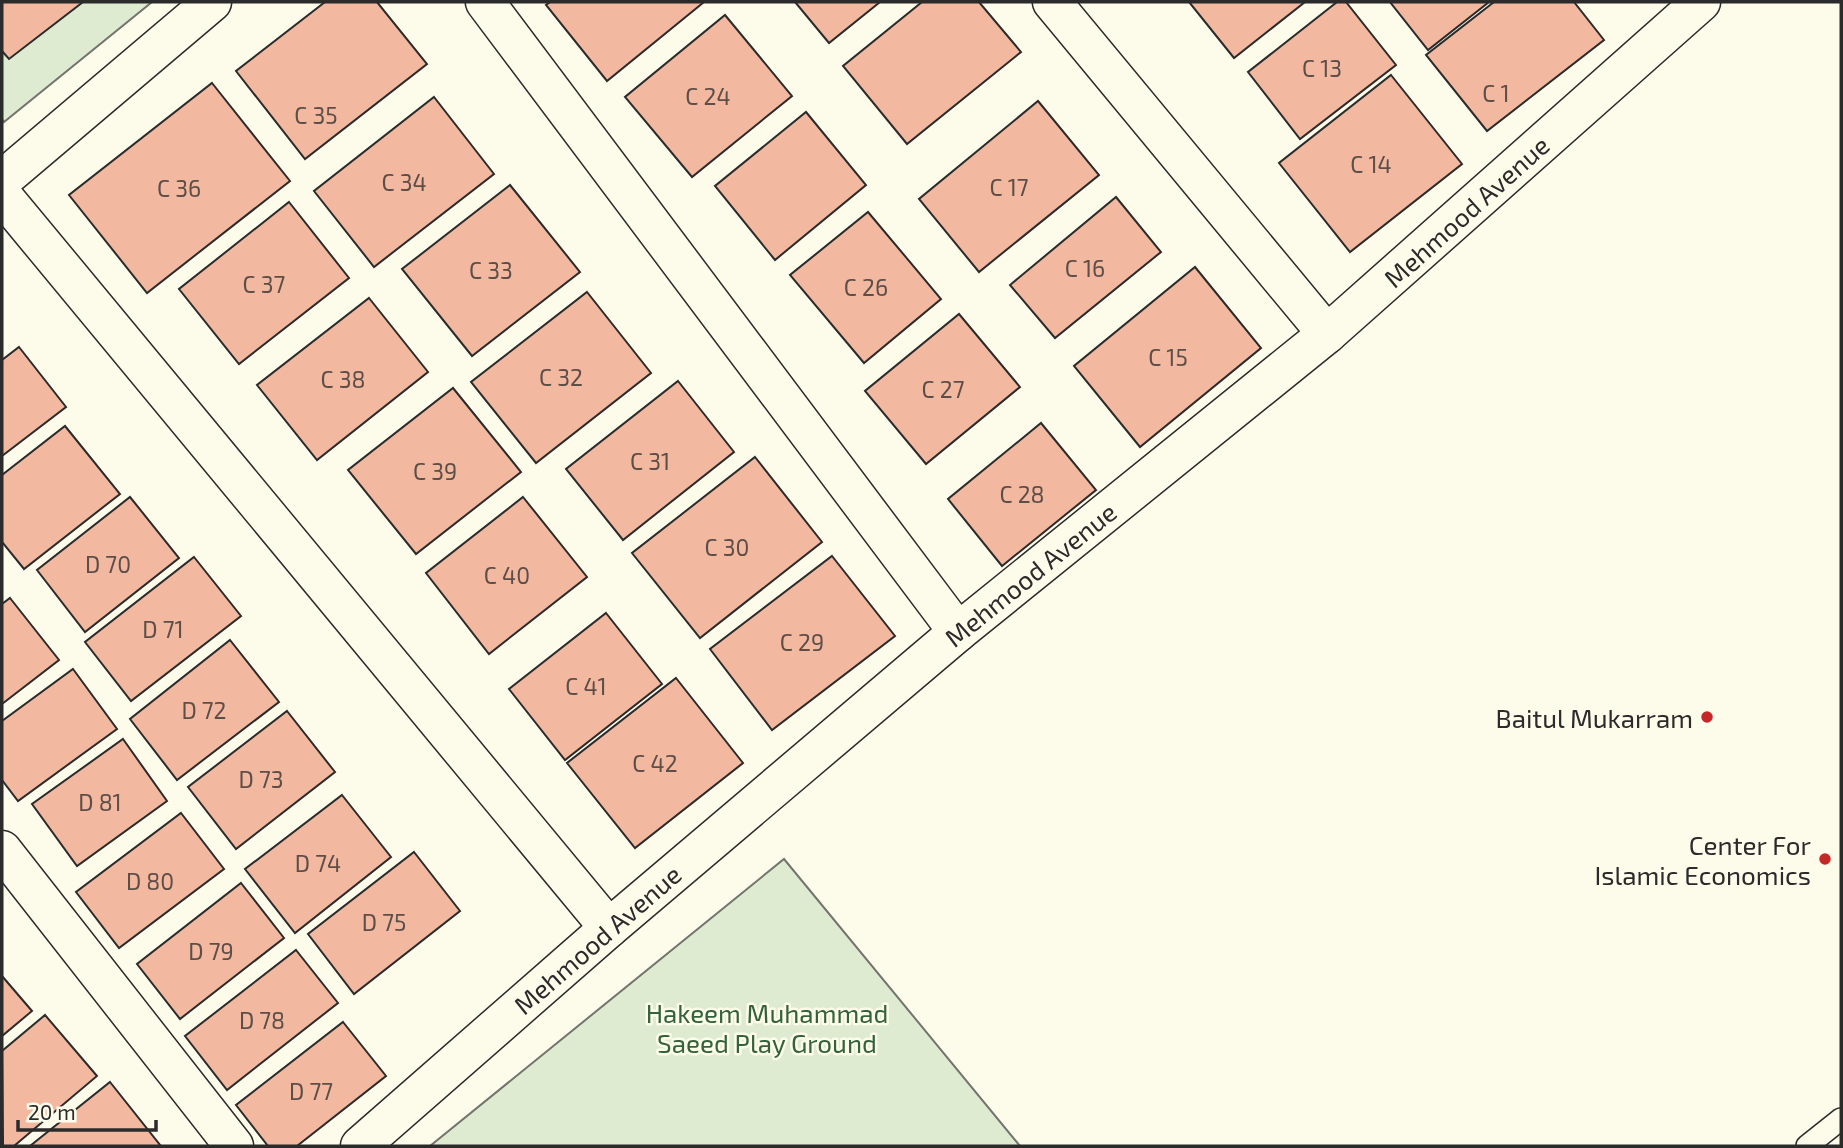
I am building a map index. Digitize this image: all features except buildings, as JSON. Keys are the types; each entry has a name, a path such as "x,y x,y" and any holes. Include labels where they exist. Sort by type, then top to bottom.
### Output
{"street":[{"path":"2,180 212,2"},
{"path":"485,2 958,632"},
{"path":"1052,2 1327,334"},
{"name":"Mehmood Avenue","path":"360,1146 609,928 958,632 1327,334 1679,9"},
{"path":"2,195 609,928"},
{"path":"2,850 234,1146"}],"lane":[{"path":"1807,1146 1841,1119"}],"green space":[{"path":"2,2 152,2 4,122"},
{"name":"Hakeem Muhammad Saeed Play Ground","path":"784,859 1020,1146 430,1146"}],"place":[{"name":"Baitul Mukarram","path":"1707,717"},
{"name":"Center For Islamic Economics","path":"1825,859"}]}
